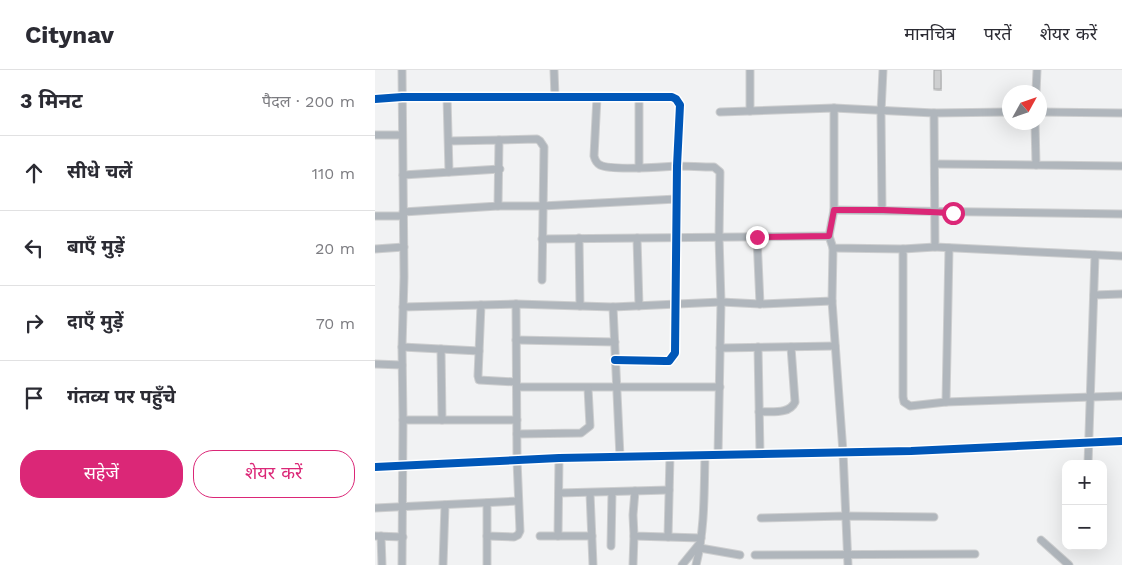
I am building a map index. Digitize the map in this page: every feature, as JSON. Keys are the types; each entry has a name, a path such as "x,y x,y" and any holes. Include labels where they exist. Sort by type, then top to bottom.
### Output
{"street":[{"path":"402,70 402,565"},
{"path":"554,70 555,97"},
{"path":"750,70 750,111"},
{"path":"883,70 881,112 883,210"},
{"path":"1036,85 1037,70"},
{"path":"447,97 449,172"},
{"path":"375,99 447,97 672,97 676,99 680,105 677,166 675,353 673,357 665,362 615,360"},
{"path":"597,97 594,156 595,162 599,165 639,168 714,167 719,170 721,348 718,455"},
{"path":"639,97 639,168"},
{"path":"833,108 834,210 829,236 833,248 831,301 843,452 847,565"},
{"path":"720,112 833,108 881,112 1002,112"},
{"path":"1047,112 1122,114"},
{"path":"934,113 935,247"},
{"path":"1035,130 1037,165"},
{"path":"375,135 402,135"},
{"path":"449,141 537,139 540,141 544,147 542,280"},
{"path":"498,206 499,140"},
{"path":"935,164 1122,166"},
{"path":"403,175 500,169"},
{"path":"375,216 498,206 677,200"},
{"path":"834,210 935,213 1122,214"},
{"path":"542,239 829,236"},
{"path":"757,237 760,304"},
{"path":"579,238 580,306"},
{"path":"637,238 639,306"},
{"path":"375,249 403,247"},
{"path":"833,248 903,249 935,247 1122,256"},
{"path":"946,402 949,248"},
{"path":"903,249 903,397 904,402 909,406 946,402 1122,396"},
{"path":"1088,460 1095,255"},
{"path":"1094,295 1122,294"},
{"path":"403,307 516,304 613,307 721,302 760,304 831,301"},
{"path":"487,536 518,535 520,531 517,460 516,304"},
{"path":"481,306 479,380 517,385 588,388 720,388"},
{"path":"613,307 620,457"},
{"path":"516,340 615,342"},
{"path":"721,348 835,346"},
{"path":"402,347 479,351"},
{"path":"758,347 760,454"},
{"path":"759,412 786,411 794,406 791,347"},
{"path":"441,349 442,420"},
{"path":"375,364 402,365"},
{"path":"517,434 581,433 586,431 590,426 588,388"},
{"path":"403,420 517,420"},
{"path":"375,467 559,458 843,452 1122,442"},
{"path":"695,565 701,543 705,455"},
{"path":"668,537 670,456"},
{"path":"558,536 559,458"},
{"path":"559,493 669,490"},
{"path":"633,565 635,491"},
{"path":"611,546 612,492"},
{"path":"590,493 593,565"},
{"path":"375,508 518,501"},
{"path":"487,503 487,565"},
{"path":"443,565 445,505"},
{"path":"761,518 845,516 934,518"},
{"path":"382,565 378,536 403,537"},
{"path":"540,536 592,536"},
{"path":"634,536 668,537 701,543 740,555"},
{"path":"1041,540 1069,565"},
{"path":"682,565 701,543"},
{"path":"755,554 975,554"}],"building":[{"path":"934,70 941,70 941,89 934,89"}],"cycle path":[{"path":"375,99 402,97 672,97 676,99 680,105 677,166 675,353 669,361 615,360"},
{"path":"375,467 559,458 911,451 1122,441"}],"route":[{"path":"757,237 829,236 834,210 953,213"}]}
